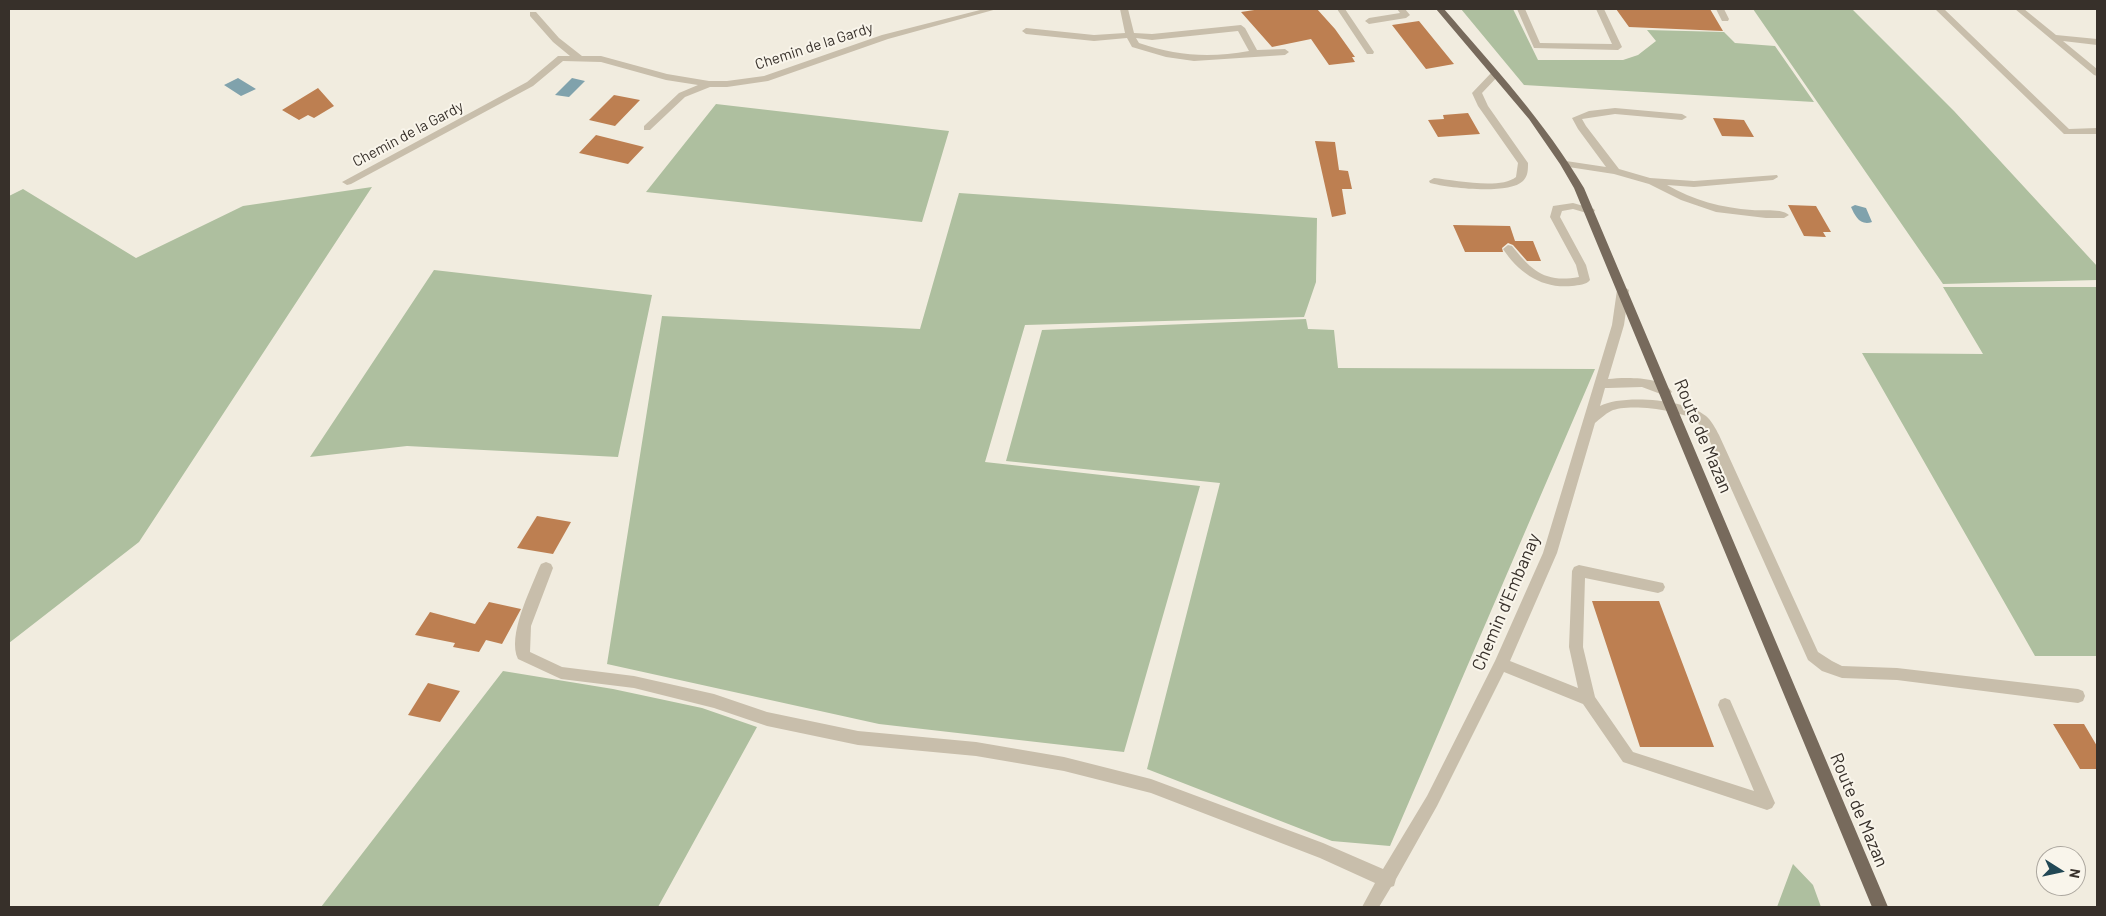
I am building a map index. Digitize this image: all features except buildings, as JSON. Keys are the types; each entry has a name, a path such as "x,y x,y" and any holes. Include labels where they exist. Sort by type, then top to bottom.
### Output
{"main road":[{"name":"Route de Mazan","path":"1440,9 1495,74 1566,164 1590,211 1880,907"}],"street":[{"name":"Chemin de la Gardy","path":"347,182 530,84 561,58 601,59 666,77 709,84 764,79 884,37 993,9"},
{"path":"1124,9 1130,35 1135,45 1161,55 1178,58 1220,59 1254,52 1285,52"},
{"path":"1341,9 1370,52"},
{"path":"1369,21 1406,16 1400,9"},
{"path":"1521,9 1537,46 1618,47 1600,9"},
{"path":"1720,9 1725,19"},
{"path":"1939,9 2067,132 2097,131"},
{"path":"2019,9 2097,73"},
{"path":"533,14 556,40 578,57"},
{"path":"1026,31 1094,38 1130,35 1152,37 1241,28 1254,52"},
{"path":"2053,37 2097,42"},
{"path":"1434,181 1506,185 1518,181 1523,174 1523,163 1482,106 1477,92 1495,74"},
{"path":"647,128 682,95 709,84"},
{"path":"1615,171 1581,127 1577,118 1592,111 1621,111 1682,117"},
{"path":"1566,164 1615,171 1650,181 1696,203 1720,211 1747,215 1784,215"},
{"path":"1650,181 1694,184 1773,177"},
{"path":"1508,249 1521,265 1546,283 1569,283 1585,280 1580,265 1555,217 1557,208 1572,206 1590,211"},
{"name":"Chemin d'Embanay","path":"1370,907 1388,880 1432,801 1501,664 1550,553 1592,419 1618,325 1623,290"},
{"path":"1600,385 1621,382 1648,383 1666,392"},
{"path":"1592,419 1612,405 1625,404 1672,408 1695,414 1702,419 1713,434 1795,621 1813,656 1827,666 1842,672 1897,674 2078,696"},
{"path":"546,568 524,626 523,655 561,673 634,682 714,701 767,719 858,738 976,749 1064,764 1141,783 1323,851 1388,880"},
{"path":"1658,587 1579,571 1576,647 1588,699 1628,757 1767,803 1725,706"},
{"path":"1501,664 1588,699"}],"green space":[{"path":"1461,9 1513,9 1538,60 1623,60 1638,55 1656,41 1647,30 1724,32 1735,43 1775,46 1814,102 1524,85"},
{"path":"1753,9 1852,9 1954,111 2097,266 2097,280 1943,284"},
{"path":"716,104 949,131 922,222 646,192"},
{"path":"372,187 139,542 9,643 9,196 23,189 136,258 243,206"},
{"path":"959,193 1317,218 1316,282 1304,317 1025,325 985,462 1200,486 1124,752 879,724 607,664 662,316 920,329"},
{"path":"434,270 652,295 618,457 407,446 310,457"},
{"path":"1943,287 2097,287 2097,656 2035,656 1862,353 1983,354"},
{"path":"1306,319 1308,329 1334,330 1338,368 1595,369 1390,846 1332,841 1147,769 1220,483 1006,461 1042,330"},
{"path":"503,671 613,689 702,708 757,727 658,907 321,907"},
{"path":"1793,864 1813,885 1821,907 1777,907"}],"water":[{"path":"238,78 256,89 241,96 224,85"},
{"path":"572,78 585,81 569,97 555,95"},
{"path":"1855,205 1866,208 1872,222 1864,223 1858,219 1851,207"}]}
